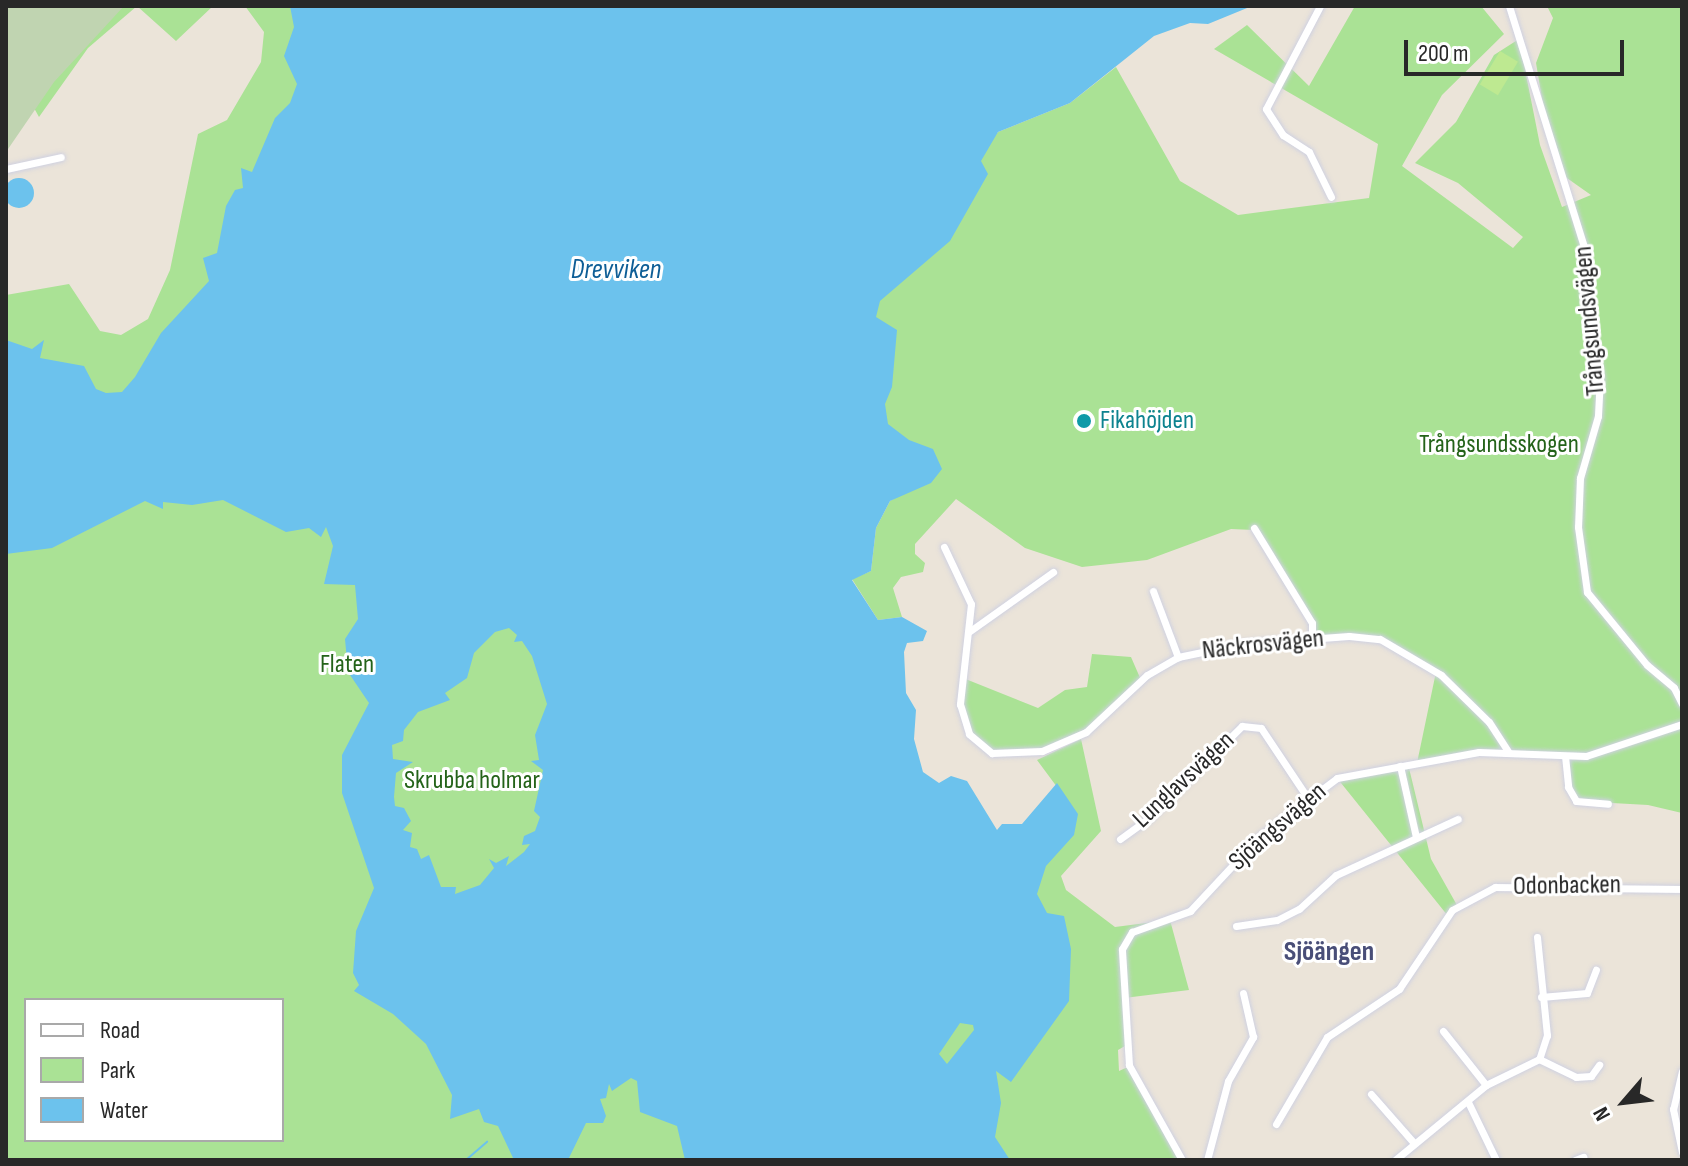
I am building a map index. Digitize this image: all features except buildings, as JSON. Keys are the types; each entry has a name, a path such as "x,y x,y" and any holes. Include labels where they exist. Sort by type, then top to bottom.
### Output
{"street":[{"path":"1320,6 1266,109 1283,135 1309,152 1331,197"},
{"name":"Trångsundsvägen","path":"1509,6 1584,247 1584,294 1600,377 1598,416 1580,478 1578,527 1587,592 1682,704"},
{"path":"6,169 61,157"},
{"path":"1254,528 1312,623 1312,639"},
{"name":"Näckrosvägen","path":"944,547 969,596 970,631 960,704 969,734 992,753 1042,751 1086,732 1147,675 1178,657 1241,644 1349,636 1396,646 1460,692 1508,751"},
{"path":"970,631 1053,572"},
{"path":"1153,591 1178,657"},
{"name":"Sjöängsvägen","path":"1182,1160 1129,1065 1122,949 1143,926 1190,911 1239,856 1307,797 1337,778 1508,751 1565,756 1599,754 1682,724"},
{"name":"Lunglavsvägen","path":"1120,839 1149,818 1242,726 1261,728 1307,797"},
{"path":"1565,756 1568,787 1576,801 1608,804"},
{"path":"1400,766 1416,837"},
{"path":"1236,926 1277,920 1299,909 1336,875 1458,819"},
{"name":"Odonbacken","path":"1276,1124 1327,1037 1399,989 1452,910 1495,887 1682,889"},
{"path":"1395,1160 1413,1142 1486,1085 1539,1059 1547,1035 1537,937"},
{"path":"1541,997 1587,993 1596,970"},
{"path":"1207,1160 1228,1081 1253,1037 1243,993"},
{"path":"1443,1031 1486,1085"},
{"path":"1539,1059 1576,1077 1591,1076 1599,1065"},
{"path":"1682,1071 1673,1109 1682,1152"},
{"path":"1371,1094 1413,1142"},
{"path":"1468,1102 1496,1160"}],"green space":[{"path":"6,6 124,6 54,82 6,152"},
{"path":"12,6 137,6 88,48 39,117 14,72"},
{"path":"137,6 213,6 176,41"},
{"name":"Drevviken","path":"245,6 628,6 741,943 981,892 1057,787 1037,760 1081,739 1101,831 1061,876 1066,890 1115,927 1170,920 1189,990 1124,998 1125,1046 1118,1050 1119,1071 1130,1066 1183,1160 6,1160 6,295 69,284 100,331 121,335 148,319 170,270 198,134 227,120 261,62 264,32"},
{"name":"Trångsundsskogen","path":"1355,6 1481,6 1504,34 1442,95 1402,166 1513,248 1523,237 1458,183 1415,163 1456,122 1494,55 1519,39 1540,145 1562,207 1591,195 1564,176 1548,135 1536,63 1553,18 1547,6 1682,6 1682,813 1648,805 1576,801 1568,787 1565,756 1508,751 1417,763 1436,672 1380,639 1312,639 1312,623 1254,530 1231,529 1147,560 1082,567 1025,548 956,499 915,544 915,554 925,563 923,572 901,577 893,588 902,617 878,620 852,579 871,571 876,528 890,501 904,493 777,389 998,132 1070,103 1116,67 1180,181 1238,215 1369,198 1378,144 1214,49 1247,25 1309,86"},
{"path":"1500,51 1518,62 1498,95 1480,84"},
{"path":"1092,654 1131,657 1141,680 1094,727 1042,751 992,753 969,734 960,704 963,678 1038,708 1065,690 1087,687"},
{"path":"1408,764 1431,859 1458,907 1448,916 1337,778"}],"water":[{"name":"Drevviken","path":"290,6 1252,6 1208,24 1190,23 1154,36 1070,103 998,132 981,161 988,174 950,241 880,301 876,317 897,330 892,387 885,404 888,424 909,440 933,449 942,469 931,483 890,501 876,528 871,571 852,580 878,620 902,617 927,631 923,641 907,643 904,652 906,693 916,710 914,739 923,772 939,783 951,776 967,781 997,830 1002,824 1022,824 1057,783 1078,814 1074,835 1046,866 1037,894 1047,913 1064,916 1071,949 1069,1001 1011,1082 996,1071 1001,1103 995,1137 1010,1160 685,1160 677,1126 640,1112 637,1081 631,1078 612,1091 609,1084 606,1098 600,1099 606,1116 603,1123 586,1123 568,1160 514,1160 498,1126 484,1122 479,1109 450,1119 452,1095 426,1044 393,1014 354,991 359,985 353,973 356,931 374,888 342,793 342,755 369,703 348,672 345,639 358,619 355,585 324,584 333,546 326,527 321,537 309,528 286,532 223,500 192,505 163,502 163,509 145,501 52,548 6,554 6,340 32,349 44,340 40,358 84,366 96,389 106,393 122,392 135,377 161,333 209,281 203,258 217,253 226,206 235,190 243,188 241,168 252,172 275,118 290,103 297,84 284,56 294,27","holes":["509,628 517,635 514,642 522,641 532,656 547,704 535,735 539,760 531,761 543,770 534,811 540,817 535,831 524,836 522,845 530,844 524,852 506,866 509,856 496,863 489,859 494,868 480,885 455,894 456,887 441,887 429,855 421,859 417,849 410,847 412,833 403,830 411,821 404,808 395,806 394,797 396,773 413,762 393,759 392,745 403,741 404,730 418,712 450,700 445,693 467,678 474,653 495,632","960,1023 973,1025 974,1030 947,1064 939,1054"]},
{"path":"19,178 29,183 34,193 29,203 19,208 9,203 4,193 9,183"}],"waterway":[{"path":"466,1160 487,1142"}],"place":[{"name":"Fikahöjden","path":"1084,421"}],"district":[{"name":"Sjöängen","path":"1329,952"}],"park label":[{"name":"Flaten","path":"347,665"},
{"name":"Skrubba holmar","path":"472,781"}]}
